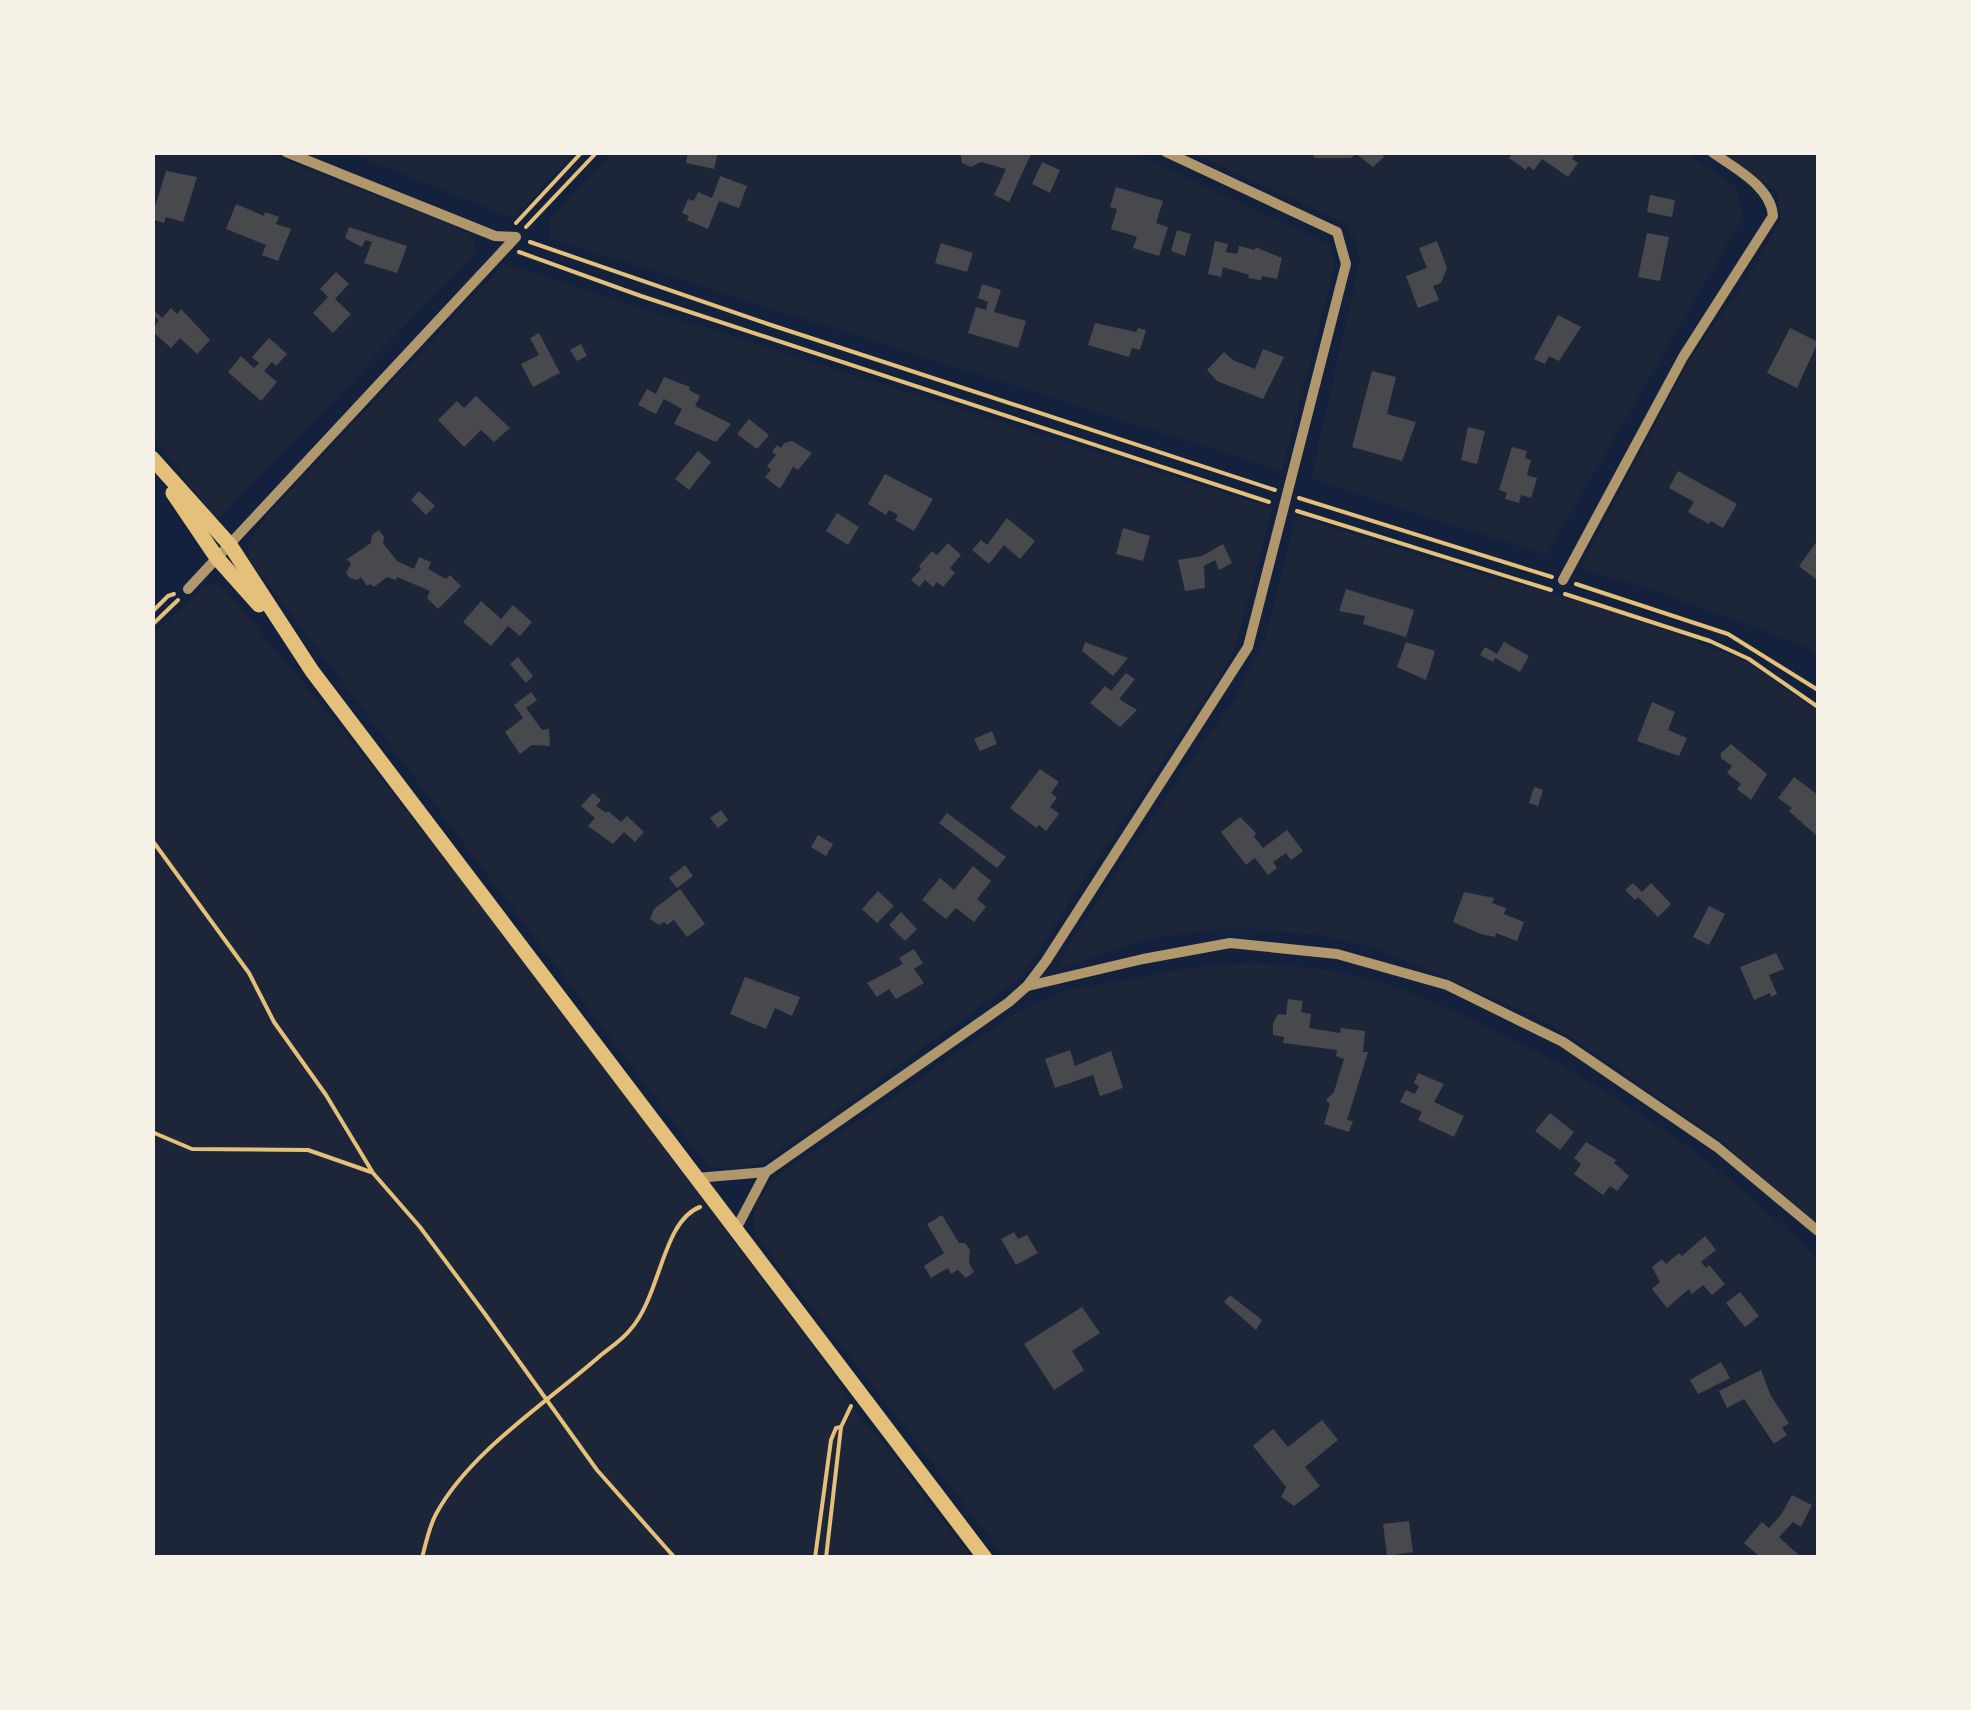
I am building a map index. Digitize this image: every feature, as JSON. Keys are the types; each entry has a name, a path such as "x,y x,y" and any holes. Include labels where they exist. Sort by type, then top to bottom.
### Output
{"main road":[{"path":"152,458 230,546 288,638 986,1558"},
{"path":"152,458 216,558 288,638"}],"street":[{"path":"188,589 516,237 496,236 286,152"},
{"path":"736,1229 766,1172 1027,986 1248,647 1346,264 1337,232 1166,152"},
{"path":"1563,580 1683,358 1774,216 1763,190 1712,152"},
{"path":"1027,986 1144,958 1230,943 1337,954 1447,985 1563,1042 1717,1146 1818,1231"},
{"path":"696,1178 766,1172"}],"path":[{"path":"516,237 515,224 582,152"},
{"path":"516,237 597,152"},
{"path":"516,237 768,324 1728,634 1818,690"},
{"path":"509,248 641,296 1284,507 1710,641 1749,659 1818,707"},
{"path":"152,612 168,596 188,589"},
{"path":"152,625 188,589"},
{"path":"152,840 249,973 274,1022 326,1095 373,1173 420,1227 596,1470 675,1558"},
{"path":"152,1132 192,1148 308,1150 373,1173"},
{"path":"422,1558 436,1514 457,1484 629,1332 650,1300 681,1219 691,1210 714,1202"},
{"path":"815,1558 831,1440 836,1428 841,1427 826,1558"}],"shaded area":[{"path":"153,153 266,153 453,226 470,234 477,252 216,521 153,436"},
{"path":"349,153 574,153 514,218"},
{"path":"611,153 1134,153 1329,244 1335,263 1282,471 550,238 549,220"},
{"path":"1191,153 1688,153 1737,188 1742,219 1546,555 1311,479 1360,260 1356,241 1345,223"},
{"path":"1723,153 1818,153 1818,654 1806,646 1650,589 1580,568 1687,364 1745,281 1781,219 1777,192"},
{"path":"504,264 1272,508 1237,643 1229,660 1020,978 765,1162 739,1168 710,1168 248,557 249,542 269,513"},
{"path":"1297,516 1456,567 1612,610 1748,662 1818,712 1818,1227 1717,1138 1586,1047 1535,1016 1373,947 1317,935 1215,929 1141,940 1057,970 1068,946 1237,696 1264,641"},
{"path":"215,583 222,586 350,739 500,929 828,1367 863,1422 872,1428 971,1557 153,1558 153,634 202,588"},
{"path":"1252,963 1327,971 1386,984 1525,1046 1659,1126 1742,1190 1818,1261 1818,1557 1005,1557 755,1235 757,1203 777,1176 1017,1012 1066,990 1198,967"}],"building":[{"path":"688,152 718,152 714,169 686,163"},
{"path":"960,152 1032,152 1009,202 994,195 1006,169 981,162 971,167 962,163"},
{"path":"1314,152 1381,152 1384,157 1373,167 1356,154 1351,158 1314,158"},
{"path":"1513,152 1573,152 1572,159 1578,163 1568,177 1542,159 1534,170 1528,166 1526,170 1509,158"},
{"path":"1042,162 1060,170 1050,193 1032,184"},
{"path":"166,171 197,177 183,222 166,217 164,223 152,219 152,203 156,204"},
{"path":"720,176 747,186 739,208 719,201 708,229 687,220 689,216 682,213 688,199 694,201 698,192 712,198"},
{"path":"1116,187 1163,201 1156,223 1168,227 1159,256 1133,248 1137,237 1111,229 1117,209 1110,207"},
{"path":"1650,195 1675,200 1672,217 1647,212"},
{"path":"236,204 264,216 265,212 279,217 276,224 291,229 278,261 262,255 266,245 226,229"},
{"path":"349,227 407,246 397,273 364,263 372,242 365,240 362,247 345,238"},
{"path":"1177,230 1191,234 1185,256 1171,251"},
{"path":"1647,233 1669,237 1660,281 1638,277"},
{"path":"1215,241 1228,244 1226,252 1237,254 1239,246 1255,247 1282,258 1277,279 1248,278 1249,275 1223,267 1221,277 1208,274"},
{"path":"1437,241 1447,268 1441,283 1433,286 1439,300 1418,308 1406,276 1427,268 1419,248"},
{"path":"941,243 973,253 967,272 935,263"},
{"path":"336,272 349,284 335,299 351,314 333,333 313,313 328,297 320,289"},
{"path":"982,284 1001,290 994,312 1026,321 1018,348 968,333 976,307 986,310 988,302 978,298"},
{"path":"171,308 177,314 181,309 210,340 197,354 180,338 171,348 152,331 159,320 153,315 156,312 162,318"},
{"path":"1558,315 1581,327 1559,361 1549,356 1545,364 1534,359"},
{"path":"1095,323 1136,332 1138,328 1146,330 1140,350 1132,348 1129,357 1088,345"},
{"path":"1790,328 1818,342 1797,388 1767,373"},
{"path":"539,333 560,373 533,387 521,364 539,355 530,338"},
{"path":"269,338 287,354 276,366 272,362 264,371 277,382 261,401 228,372 241,356 254,368 259,363 252,357"},
{"path":"581,344 587,356 577,361 570,350"},
{"path":"1263,349 1284,357 1263,399 1217,381 1207,370 1224,352 1255,369"},
{"path":"1372,371 1396,377 1387,414 1416,422 1402,461 1352,447"},
{"path":"664,377 690,387 700,396 695,406 731,424 716,442 674,424 682,409 664,399 656,414 638,405 647,389 656,394"},
{"path":"476,396 510,428 494,442 481,430 464,447 438,420 457,401 464,408"},
{"path":"749,419 769,435 757,449 737,434"},
{"path":"1468,427 1485,431 1477,464 1461,460"},
{"path":"792,441 812,453 798,470 793,467 780,489 765,477 771,470 767,466 776,455 772,452 777,445 781,448"},
{"path":"1512,447 1527,451 1525,458 1531,460 1527,475 1537,478 1531,498 1521,495 1519,503 1505,499 1507,493 1499,490"},
{"path":"698,451 711,462 689,490 675,479"},
{"path":"1678,471 1737,504 1723,528 1688,512 1694,502 1669,488"},
{"path":"885,474 933,499 914,531 895,520 898,515 889,510 886,515 868,504"},
{"path":"419,491 435,506 426,515 411,500"},
{"path":"837,513 859,527 848,545 826,531"},
{"path":"1007,518 1035,541 1020,559 1004,545 989,564 972,550 981,540 987,545"},
{"path":"1123,528 1150,536 1143,561 1116,554"},
{"path":"379,530 383,543 397,561 414,569 419,557 431,562 428,569 446,579 450,575 461,586 438,609 427,598 430,591 397,577 387,577 374,587 367,586 361,577 350,578 346,573 351,564 347,559 371,543 372,535"},
{"path":"1818,540 1818,581 1799,566"},
{"path":"948,543 961,555 950,568 955,573 943,587 937,582 933,587 925,580 919,587 911,580 921,569 919,566 932,551 937,555"},
{"path":"1223,544 1232,563 1219,570 1215,560 1204,566 1205,588 1185,591 1178,560 1202,556"},
{"path":"1346,589 1414,610 1406,637 1363,624 1365,616 1339,611"},
{"path":"481,601 501,619 513,605 532,622 520,636 508,626 491,646 463,622"},
{"path":"1085,642 1128,658 1113,676 1082,651"},
{"path":"1406,642 1435,651 1426,680 1397,667"},
{"path":"1504,642 1529,656 1520,672 1495,658 1493,662 1480,655 1485,647 1497,654"},
{"path":"518,657 533,676 526,683 510,664"},
{"path":"1126,673 1135,679 1119,699 1137,710 1120,727 1090,703 1105,686 1111,691"},
{"path":"531,692 537,700 526,708 542,730 549,729 550,746 532,745 520,754 505,732 523,718 514,705"},
{"path":"1652,702 1675,712 1668,730 1687,738 1679,756 1637,741"},
{"path":"992,731 997,744 980,751 974,739"},
{"path":"1731,744 1767,774 1751,800 1737,789 1741,784 1727,773 1732,766 1721,758"},
{"path":"1040,769 1059,782 1051,793 1057,798 1050,807 1059,814 1046,831 1010,808"},
{"path":"1794,777 1818,795 1818,837 1778,798"},
{"path":"1534,787 1543,790 1538,806 1529,803"},
{"path":"593,793 601,800 596,806 621,822 627,816 644,832 635,842 624,832 613,844 588,826 595,818 581,806"},
{"path":"721,810 728,820 718,828 710,818"},
{"path":"947,813 1006,857 997,868 939,823"},
{"path":"1240,817 1256,833 1254,837 1263,848 1287,830 1303,851 1291,860 1286,853 1273,862 1277,868 1268,875 1255,858 1246,865 1221,832"},
{"path":"818,835 833,844 826,856 811,847"},
{"path":"685,865 693,876 677,888 669,878"},
{"path":"973,866 991,881 977,899 986,907 974,922 956,908 946,919 922,900 940,878 954,890"},
{"path":"1633,883 1642,892 1651,883 1671,904 1658,917 1625,890"},
{"path":"680,889 705,924 687,937 674,920 659,925 650,919 654,909"},
{"path":"878,891 894,906 877,923 862,909"},
{"path":"1464,892 1494,898 1492,903 1506,908 1504,914 1524,922 1517,941 1496,933 1495,937 1481,934 1453,922"},
{"path":"1709,906 1725,914 1709,945 1693,937"},
{"path":"901,912 917,929 905,941 889,925"},
{"path":"914,949 923,963 914,969 924,983 896,999 889,989 877,997 867,983 903,964 899,958"},
{"path":"1776,953 1784,969 1769,975 1777,994 1754,1000 1740,967"},
{"path":"745,977 800,997 792,1016 775,1008 766,1029 730,1014"},
{"path":"1288,999 1303,1001 1301,1012 1311,1014 1309,1028 1340,1033 1341,1028 1365,1031 1363,1052 1368,1052 1347,1120 1353,1121 1349,1132 1324,1124 1330,1104 1326,1100 1334,1092 1344,1059 1336,1056 1337,1050 1283,1043 1284,1037 1273,1035 1278,1014 1286,1015"},
{"path":"1070,1050 1075,1066 1111,1051 1123,1088 1100,1096 1093,1075 1055,1088 1045,1059"},
{"path":"1418,1073 1444,1084 1434,1102 1464,1116 1454,1137 1418,1120 1422,1112 1400,1102 1406,1090 1415,1094"},
{"path":"1550,1113 1574,1132 1560,1150 1535,1131"},
{"path":"1586,1142 1616,1160 1614,1163 1629,1176 1617,1191 1610,1186 1603,1195 1574,1174 1581,1164 1574,1158"},
{"path":"942,1215 959,1243 965,1243 970,1250 969,1263 974,1272 966,1278 958,1270 951,1274 948,1268 931,1278 924,1266 944,1253 927,1224"},
{"path":"1014,1232 1018,1239 1027,1235 1038,1253 1016,1265 1001,1239"},
{"path":"1705,1236 1716,1250 1701,1262 1706,1268 1709,1265 1725,1284 1712,1295 1703,1285 1692,1294 1689,1289 1667,1308 1652,1289 1660,1282 1652,1267 1662,1259 1666,1264 1679,1253 1682,1256"},
{"path":"1740,1292 1759,1316 1745,1327 1726,1303"},
{"path":"1230,1295 1262,1320 1256,1330 1224,1302"},
{"path":"1082,1307 1100,1333 1072,1351 1084,1370 1054,1390 1024,1344"},
{"path":"1721,1362 1730,1378 1698,1394 1690,1380"},
{"path":"1761,1370 1771,1396 1789,1423 1782,1428 1787,1435 1774,1444 1744,1399 1727,1408 1719,1391"},
{"path":"1322,1420 1338,1440 1305,1467 1320,1486 1294,1506 1281,1497 1286,1487 1253,1446 1273,1429 1288,1447"},
{"path":"1792,1495 1812,1505 1801,1527 1793,1522 1779,1537 1802,1558 1761,1558 1744,1543 1762,1522 1769,1528"},
{"path":"1409,1521 1413,1552 1387,1556 1383,1524"}]}
